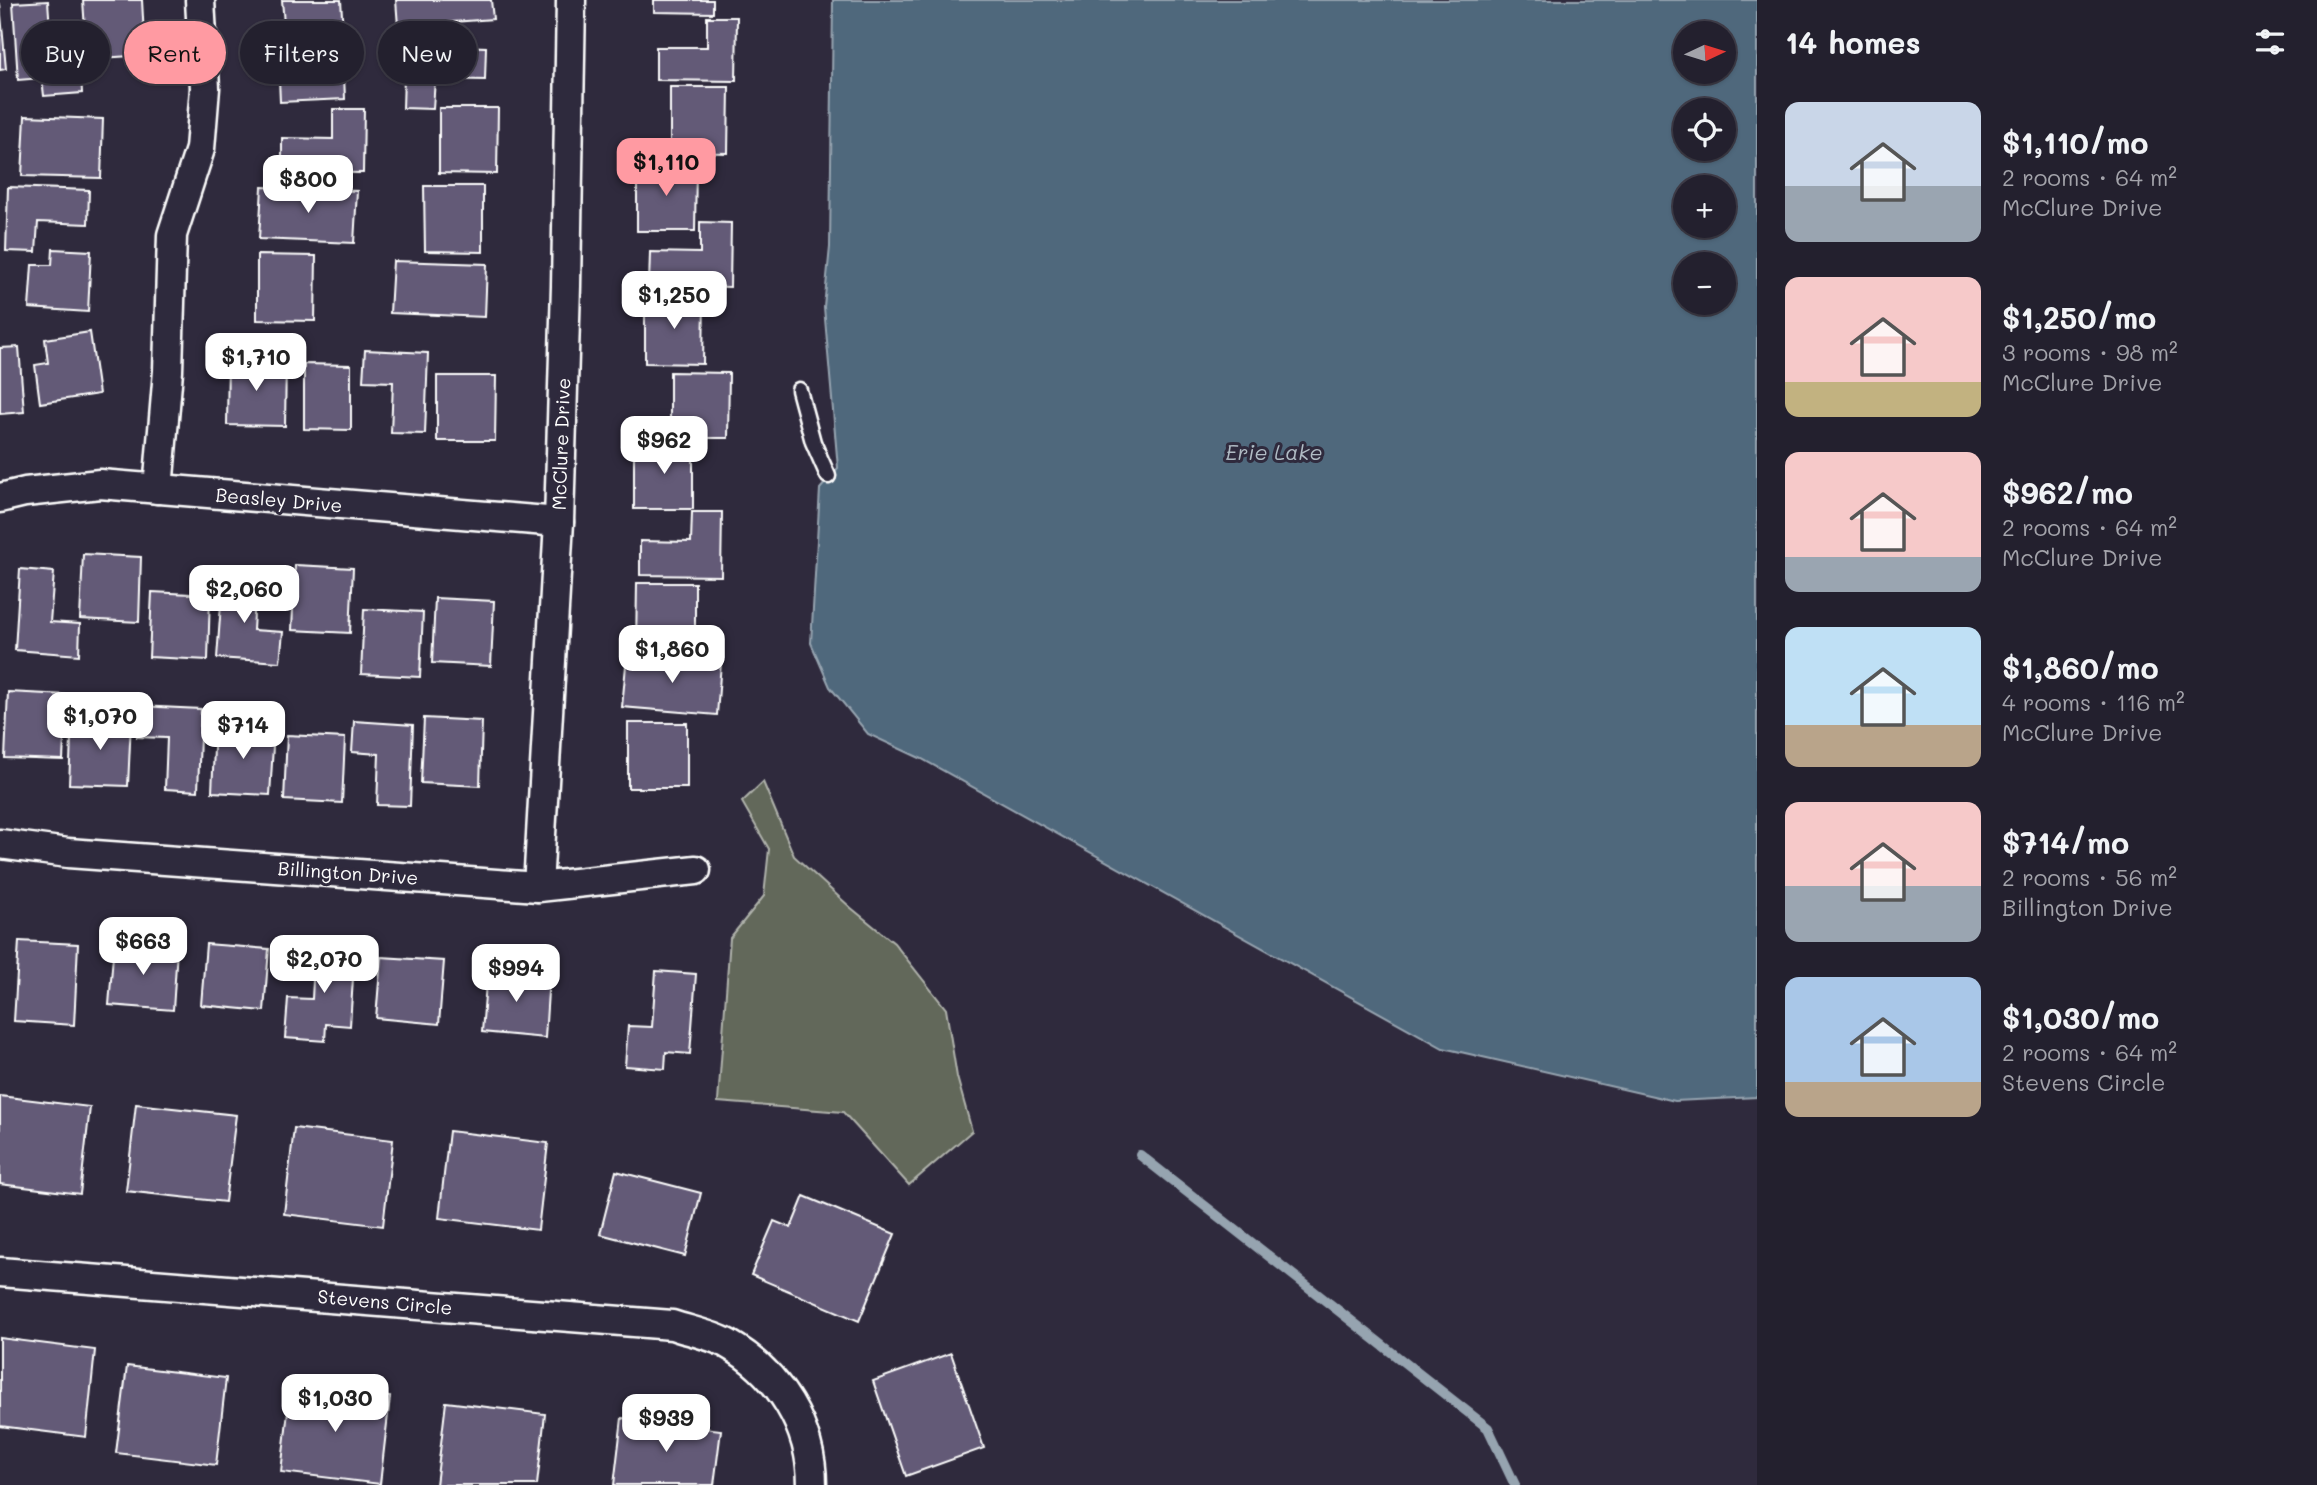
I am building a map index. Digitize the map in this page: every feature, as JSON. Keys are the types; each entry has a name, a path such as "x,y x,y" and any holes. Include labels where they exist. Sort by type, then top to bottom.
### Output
{"street":[{"path":"158,489 168,371 172,235 200,149 205,88 200,0"},
{"name":"McClure Drive","path":"538,887 559,522 571,0"},
{"name":"Beasley Drive","path":"0,498 25,492 100,484 559,522"},
{"name":"Billington Drive","path":"0,844 68,853 538,887 696,870"},
{"name":"Stevens Circle","path":"0,1272 672,1325 727,1343 760,1367 793,1408 812,1463 812,1485"}],"lane":[{"path":"799,390 813,442 828,475"}],"green space":[{"path":"763,782 794,856 894,943 946,1009 957,1077 972,1131 909,1185 843,1112 718,1102 730,938 764,896 769,849 742,802"}],"water":[{"name":"Erie Lake","path":"833,0 1757,0 1757,1097 1675,1101 1443,1048 922,759 868,734 830,687 811,643 820,489 838,468 824,307 830,247"}],"building":[{"path":"83,0 142,0 143,21 124,21 124,56 110,57 110,21 84,21"},
{"path":"282,0 341,0 342,21 284,21"},
{"path":"396,0 491,0 493,19 398,21"},
{"path":"654,0 713,0 713,13 654,12"},
{"path":"48,1 49,21 21,21 21,80 18,80 13,3"},
{"path":"0,4 6,69 0,70"},
{"path":"707,17 737,17 736,81 656,80 656,47 707,47"},
{"path":"477,47 486,47 485,80 477,80"},
{"path":"43,84 82,84 82,93 44,96"},
{"path":"279,84 344,84 345,99 280,102"},
{"path":"404,84 435,84 433,109 403,108"},
{"path":"670,87 729,87 728,153 670,152"},
{"path":"439,108 498,108 497,174 439,173"},
{"path":"333,109 364,109 363,173 282,172 282,138 333,139"},
{"path":"25,116 103,119 101,178 22,176"},
{"path":"637,166 696,166 695,231 637,231"},
{"path":"424,186 483,186 483,252 425,251"},
{"path":"8,187 89,190 88,224 38,222 36,252 6,251"},
{"path":"262,187 357,191 354,243 259,239"},
{"path":"700,222 731,223 730,287 649,285 650,252 700,253"},
{"path":"53,249 91,251 88,312 29,308 32,265 52,265"},
{"path":"257,255 316,256 315,321 257,320"},
{"path":"393,261 487,264 485,317 390,313"},
{"path":"645,298 704,298 703,364 645,363"},
{"path":"90,332 99,394 40,403 35,365 48,363 45,339"},
{"path":"19,347 24,412 0,414 0,348"},
{"path":"365,350 428,353 425,434 391,433 393,382 363,381"},
{"path":"228,360 286,361 285,426 227,425"},
{"path":"304,364 351,365 351,430 304,429"},
{"path":"670,372 729,373 728,438 670,438"},
{"path":"437,376 496,376 495,441 437,441"},
{"path":"634,444 693,444 693,509 634,509"},
{"path":"692,512 722,512 721,576 640,575 640,541 691,542"},
{"path":"83,554 141,557 139,622 80,619"},
{"path":"295,565 353,568 350,633 292,630"},
{"path":"20,569 54,572 50,622 80,624 79,655 15,650"},
{"path":"223,577 256,579 253,630 283,632 280,662 217,658"},
{"path":"637,583 695,583 695,648 636,648"},
{"path":"152,592 210,595 208,660 149,657"},
{"path":"435,598 494,601 491,666 432,663"},
{"path":"364,609 423,612 420,677 361,674"},
{"path":"627,655 721,662 717,715 622,707"},
{"path":"8,692 66,695 63,760 5,758"},
{"path":"138,706 201,709 198,791 165,789 167,738 137,737"},
{"path":"72,718 131,721 128,786 69,784"},
{"path":"424,718 482,721 480,786 421,783"},
{"path":"354,721 413,725 410,806 377,805 379,754 352,752"},
{"path":"628,723 687,723 687,788 628,788"},
{"path":"215,727 274,730 270,795 212,792"},
{"path":"287,735 345,738 342,803 284,800"},
{"path":"19,941 78,944 74,1025 14,1021"},
{"path":"114,943 177,949 173,1010 109,1005"},
{"path":"315,943 355,946 350,1026 326,1024 325,1041 285,1038 288,998 312,999"},
{"path":"206,944 269,949 264,1011 201,1005"},
{"path":"381,957 444,961 439,1024 376,1018"},
{"path":"487,971 549,976 545,1038 482,1032"},
{"path":"656,971 696,974 690,1054 666,1052 665,1069 625,1066 628,1026 652,1027"},
{"path":"0,1096 90,1107 80,1194 0,1184"},
{"path":"136,1104 236,1115 225,1202 126,1191"},
{"path":"294,1128 393,1140 383,1226 284,1214"},
{"path":"449,1131 548,1143 538,1230 439,1218"},
{"path":"616,1171 701,1193 685,1256 600,1234"},
{"path":"804,1196 895,1234 859,1321 751,1275 774,1221 791,1228"},
{"path":"0,1338 95,1350 86,1437 0,1426"},
{"path":"951,1353 984,1448 906,1476 873,1381"},
{"path":"127,1366 226,1378 216,1465 116,1453"},
{"path":"291,1385 390,1397 380,1484 281,1472"},
{"path":"446,1402 545,1414 537,1485 436,1485"},
{"path":"622,1418 721,1430 714,1485 614,1485"}],"waterway":[{"path":"1140,1155 1488,1428 1515,1485"}]}
